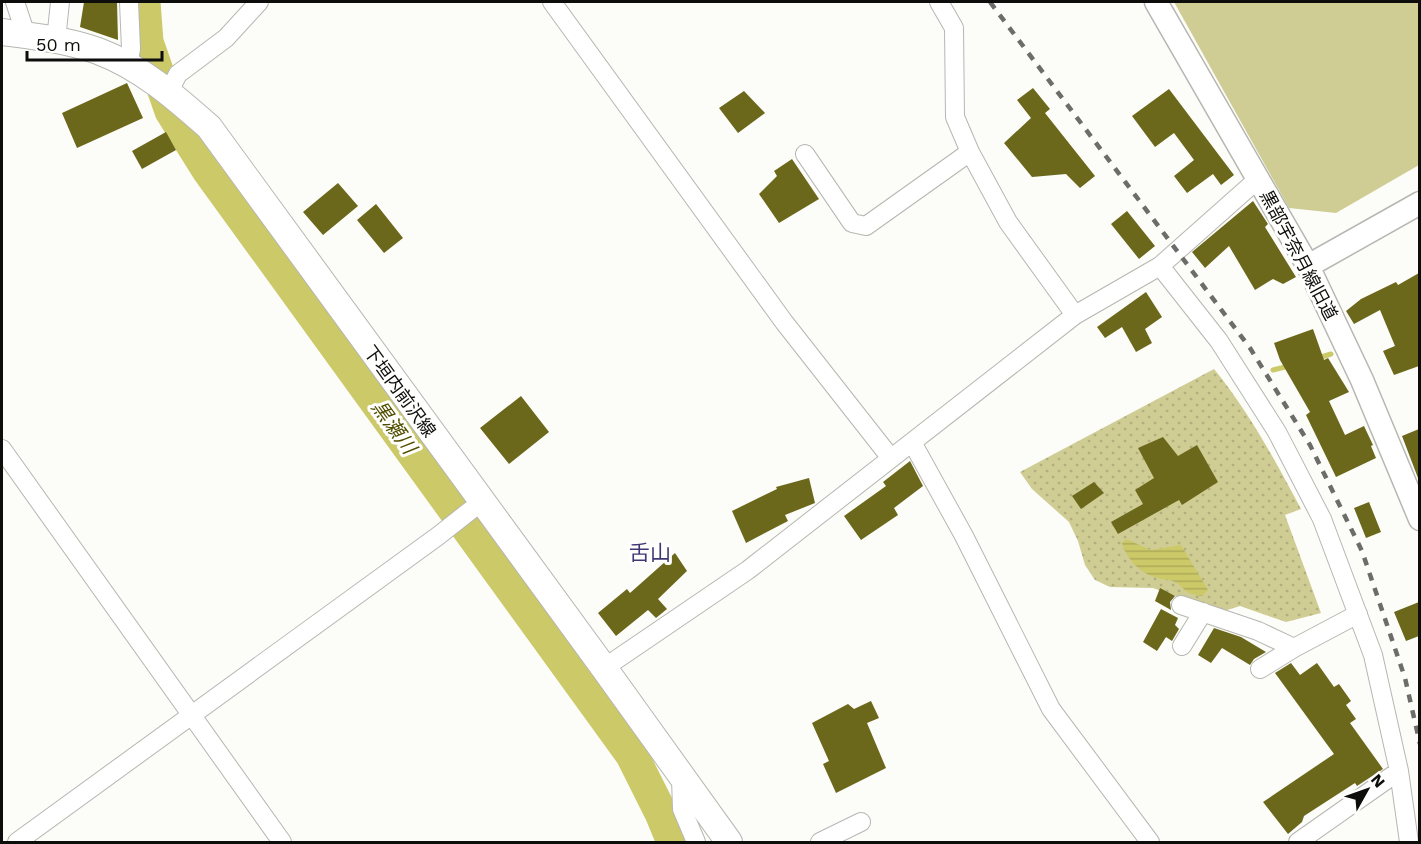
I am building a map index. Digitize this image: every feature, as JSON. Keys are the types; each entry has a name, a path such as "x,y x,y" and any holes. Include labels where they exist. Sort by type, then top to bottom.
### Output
{"main road":[{"name":"下垣内前沢線","path":"14,33 56,40 98,51 136,70 169,91 209,128 476,507 604,668 729,843"}],"street":[{"path":"14,33 15,2"},
{"path":"56,40 60,2"},
{"path":"129,2 131,49 136,70"},
{"path":"169,91 178,74 226,38 259,2"},
{"path":"552,2 784,322 890,457"},
{"path":"939,2 954,28 956,117 970,152 1008,222 1074,315"},
{"name":"黒部宇奈月線旧道","path":"1156,2 1308,266 1362,380 1419,519"},
{"path":"805,154 852,223 866,226 970,152"},
{"path":"604,668 748,570 1074,315 1160,266 1258,179"},
{"path":"1308,266 1419,203"},
{"path":"1160,266 1219,341 1277,432 1322,519 1373,655 1399,771 1409,843"},
{"path":"912,442 964,536 1051,709 1150,843"},
{"path":"2,449 282,843"},
{"path":"17,843 476,507"},
{"path":"1181,605 1258,631 1294,648"},
{"path":"1182,646 1203,612"},
{"path":"1260,669 1358,614"},
{"path":"1298,843 1399,771"},
{"path":"681,778 682,808 696,843"},
{"path":"820,843 861,822"}],"shaded area":[{"path":"1174,2 1419,2 1419,165 1336,213 1289,208"},
{"path":"1214,369 1250,419 1301,509 1285,515 1321,613 1286,622 1240,606 1224,611 1153,588 1110,587 1095,580 1085,565 1078,541 1069,522 1032,489 1020,472"},
{"path":"1126,539 1151,550 1181,545 1208,590 1202,596 1195,595 1173,581 1146,573 1127,555 1122,543"}],"building":[{"path":"84,2 117,2 118,40 80,27"},
{"path":"127,83 143,118 77,148 62,113"},
{"path":"1033,88 1050,109 1045,113 1095,176 1080,188 1066,174 1032,177 1004,143 1031,118 1017,100"},
{"path":"1169,89 1234,175 1221,185 1213,174 1187,193 1174,176 1194,160 1174,133 1155,147 1132,116"},
{"path":"744,91 765,113 738,133 719,108"},
{"path":"166,132 176,150 142,169 132,151"},
{"path":"792,159 819,199 779,223 759,194 777,176 774,171"},
{"path":"338,183 358,206 323,235 303,212"},
{"path":"1253,201 1268,224 1265,227 1296,277 1283,284 1273,279 1255,290 1229,246 1205,268 1192,252"},
{"path":"376,204 403,238 384,253 357,220"},
{"path":"1127,211 1155,246 1139,259 1111,224"},
{"path":"1419,273 1419,366 1394,375 1383,351 1395,346 1380,310 1354,324 1346,311 1361,299 1396,282 1398,285"},
{"path":"1146,292 1162,317 1145,329 1152,343 1136,352 1122,327 1105,338 1097,327"},
{"path":"1313,329 1324,360 1328,358 1349,392 1329,401 1345,435 1364,426 1376,458 1336,477 1306,415 1310,412 1280,360 1274,343"},
{"path":"521,396 549,432 509,464 480,428"},
{"path":"1419,429 1419,478 1418,478 1402,436"},
{"path":"1163,437 1178,456 1197,445 1218,482 1182,505 1179,500 1118,534 1111,522 1143,504 1135,490 1154,478 1138,448"},
{"path":"910,461 923,486 894,508 898,515 861,540 844,516 886,486 883,482"},
{"path":"809,478 815,503 785,515 788,521 746,543 732,511 777,489 776,487"},
{"path":"1094,482 1104,493 1081,509 1072,496"},
{"path":"1369,502 1381,532 1366,538 1354,508"},
{"path":"675,553 687,571 658,599 667,609 656,618 648,610 616,636 598,613 627,589 630,593"},
{"path":"1160,588 1175,596 1170,602 1171,610 1155,601"},
{"path":"1419,602 1419,636 1406,641 1394,612"},
{"path":"1161,609 1178,618 1175,625 1179,629 1172,641 1166,637 1157,651 1143,642"},
{"path":"1214,628 1241,637 1266,652 1254,659 1250,665 1222,648 1211,663 1198,655"},
{"path":"1291,663 1300,675 1317,663 1334,687 1339,684 1351,701 1346,705 1356,719 1350,723 1383,769 1357,786 1355,783 1304,816 1302,822 1288,834 1263,802 1334,754 1275,673"},
{"path":"871,701 879,718 867,723 886,768 836,793 823,764 829,761 812,723 848,704 854,709"}],"waterway":[{"name":"黒瀬川","path":"144,2 147,42 171,111 208,170 632,755 673,842"},
{"path":"1318,358 1331,354"},
{"path":"1273,370 1289,366"}],"railway":[{"path":"990,2 1250,348 1310,445 1362,551 1405,678 1420,744"}],"district":[{"name":"舌山","path":"650,552"}]}
